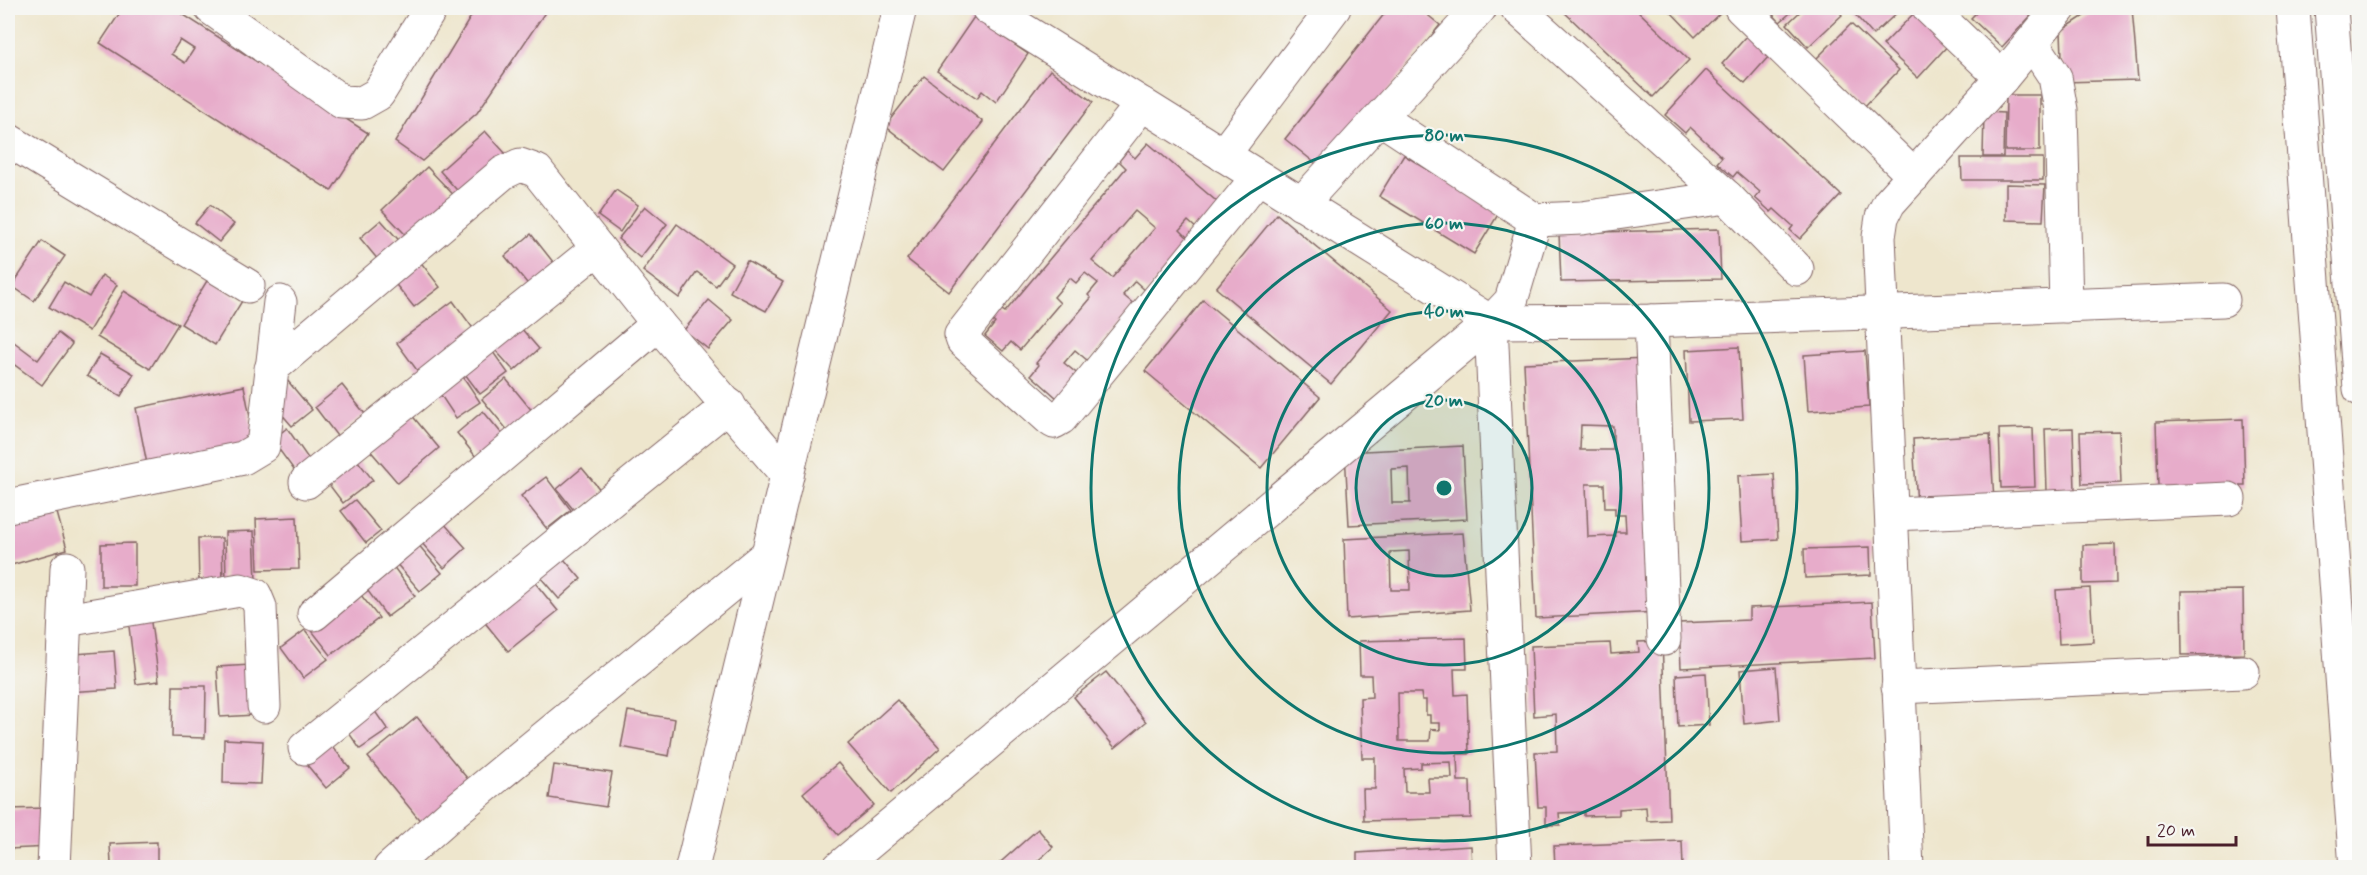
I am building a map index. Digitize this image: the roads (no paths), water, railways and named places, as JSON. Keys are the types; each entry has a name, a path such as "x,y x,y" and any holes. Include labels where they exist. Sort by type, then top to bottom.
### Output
{"street":[{"path":"211,8 342,102 362,103 378,94 430,8"},
{"path":"692,867 900,8"},
{"path":"988,8 1491,322 1651,321 2223,300"},
{"path":"1223,155 1334,8"},
{"path":"1301,204 1480,8"},
{"path":"1517,8 1727,197 1797,268"},
{"path":"1741,8 1914,176"},
{"path":"1929,8 2002,78"},
{"path":"1907,867 1879,237 1882,217 1889,203 2002,78 2060,8"},
{"path":"2293,8 2356,867"},
{"path":"2331,8 2360,388"},
{"path":"2032,42 2055,77 2061,110 2066,306"},
{"path":"1142,104 961,335 963,341 1054,422 1060,418 1258,177"},
{"path":"1380,117 1534,220 1582,218 1727,197"},
{"path":"8,140 248,286"},
{"path":"271,369 503,173 520,165 537,171 658,324 787,475"},
{"path":"839,867 1491,322 1511,301 1534,220"},
{"path":"306,482 598,248"},
{"path":"8,506 243,458 263,446 280,302"},
{"path":"1651,321 1664,639"},
{"path":"1491,322 1515,867"},
{"path":"314,614 658,324"},
{"path":"305,748 729,405"},
{"path":"1893,514 2229,499"},
{"path":"390,867 451,814 767,555"},
{"path":"54,867 67,568"},
{"path":"66,620 240,590 255,595 260,607 264,706"},
{"path":"1898,687 2243,672"}]}
